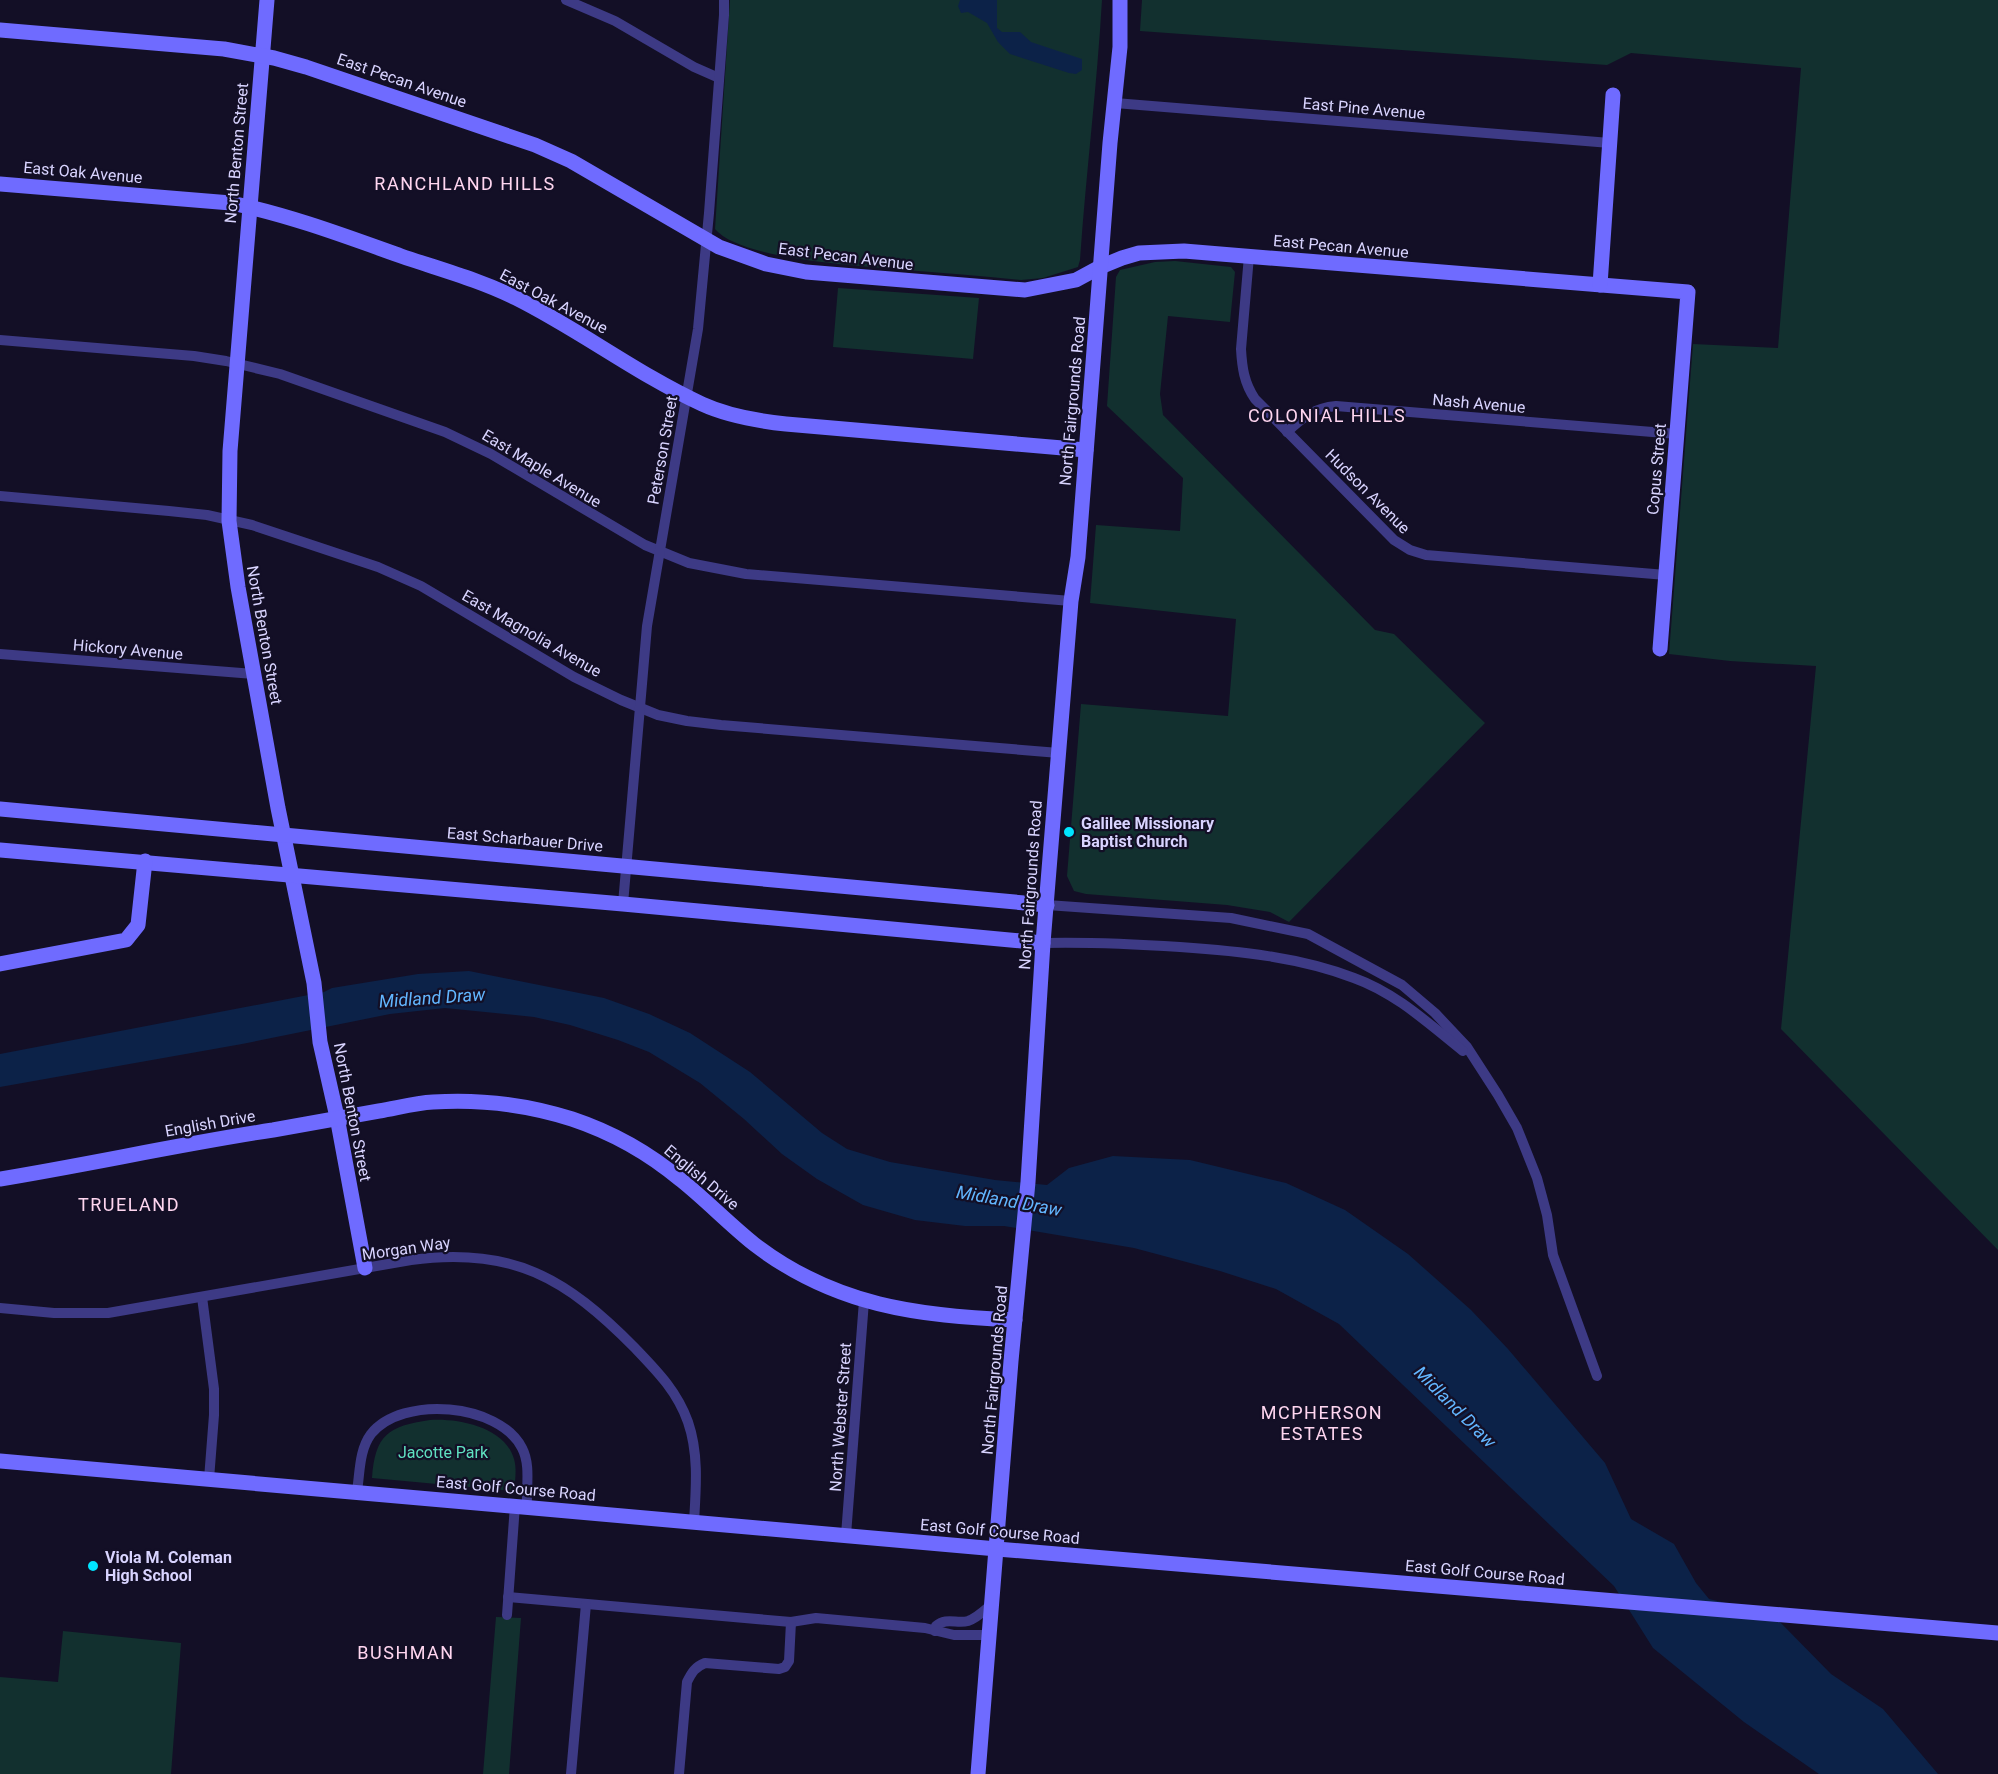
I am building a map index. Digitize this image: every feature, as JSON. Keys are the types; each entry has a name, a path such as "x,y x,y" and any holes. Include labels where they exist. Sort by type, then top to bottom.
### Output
{"street":[{"name":"North Benton Street","path":"267,0 230,451 229,520 238,587 314,983 320,1042 337,1117 365,1268"},
{"path":"566,0 615,21 694,67 719,78"},
{"name":"Peterson Street","path":"624,904 647,626 658,551 698,329 707,240 724,0"},
{"name":"North Fairgrounds Road","path":"978,1774 1028,1182 1043,943 1071,601 1078,557 1100,267 1120,47 1120,0"},
{"name":"East Pecan Avenue","path":"0,30 199,46 263,56 316,70 549,150 719,247 766,264 806,272 1007,289 1032,289 1072,282 1122,258 1156,251 1184,251 1688,292"},
{"path":"1600,285 1613,95"},
{"name":"East Pine Avenue","path":"1115,103 1610,143"},
{"name":"East Oak Avenue","path":"0,184 195,199 250,207 346,236 502,292 662,384 702,404 727,412 769,422 1086,450"},
{"name":"Hudson Avenue","path":"1249,256 1241,358 1244,378 1253,397 1391,538 1414,552 1426,555 1666,575"},
{"name":"Copus Street","path":"1660,649 1688,292"},
{"name":"East Maple Avenue","path":"0,340 194,356 237,363 291,378 451,434 491,454 615,529 658,551 689,563 746,574 1071,601"},
{"name":"Nash Avenue","path":"1287,432 1302,417 1311,412 1337,406 1677,434"},
{"name":"East Magnolia Avenue","path":"0,496 207,515 252,525 308,543 378,567 414,583 473,615 604,693 658,715 705,723 1059,753"},
{"name":"Hickory Avenue","path":"0,654 254,674"},
{"name":"East Scharbauer Drive","path":"0,809 1047,905"},
{"path":"0,850 145,861 1043,943 1102,942 1250,954 1305,964 1355,978 1397,999 1476,1060"},
{"path":"0,964 126,940 138,925 145,861"},
{"path":"1047,905 1231,918 1308,934 1402,985 1435,1013 1467,1047 1517,1128 1533,1168 1547,1215 1553,1256 1598,1376"},
{"name":"English Drive","path":"0,1179 337,1117 428,1103 471,1101 516,1105 573,1119 603,1131 647,1155 683,1181 739,1232 778,1260 812,1280 864,1301 913,1312 1016,1320"},
{"name":"Morgan Way","path":"0,1308 96,1314 202,1298 424,1258 450,1256 478,1257 527,1269 551,1279 598,1312 657,1370 670,1386 690,1430 696,1466 694,1522"},
{"path":"202,1298 214,1389 209,1479"},
{"name":"North Webster Street","path":"846,1535 864,1301"},
{"path":"357,1491 362,1453 370,1436 383,1424 397,1417 420,1410 440,1409 473,1414 501,1427 516,1438 527,1459 507,1615"},
{"name":"East Golf Course Road","path":"0,1461 997,1549 1998,1633"},
{"path":"508,1597 791,1622 816,1618 954,1635 990,1635"},
{"path":"571,1774 586,1604"},
{"path":"935,1631 939,1623 950,1620 966,1622 978,1616 992,1604"},
{"path":"679,1774 687,1682 692,1672 705,1663 778,1669 785,1667 789,1661 791,1622"}],"green space":[{"path":"730,0 1102,0 1078,267 1043,278 1021,280 804,260 750,248 729,239 715,229"},
{"path":"1142,0 1998,0 1998,1250 1781,1029 1816,666 1730,661 1669,654 1693,344 1778,348 1801,68 1631,53 1607,65 1140,31"},
{"path":"1175,261 1231,267 1235,272 1230,322 1168,316 1160,394 1163,415 1375,630 1394,634 1485,723 1289,922 1270,912 1227,905 1086,894 1074,891 1067,876 1081,704 1228,716 1236,619 1090,603 1096,525 1180,531 1183,478 1107,406 1116,277 1120,270 1155,262"},
{"path":"838,288 979,298 973,359 833,347"},
{"name":"Jacotte Park","path":"430,1420 467,1423 491,1432 501,1439 509,1448 514,1459 516,1471 514,1491 372,1478 376,1452 386,1435 404,1426"},
{"path":"496,1617 521,1618 509,1774 483,1774"},
{"path":"63,1631 181,1643 171,1774 0,1774 0,1677 58,1682"}],"water":[{"path":"960,0 997,0 997,28 1002,32 1020,32 1031,42 1082,59 1082,70 1076,74 1069,73 1010,54 998,42 987,23 968,12 961,13 958,6"},
{"name":"Midland Draw","path":"469,971 604,998 649,1014 690,1033 750,1072 822,1133 847,1149 890,1162 995,1180 1047,1185 1069,1168 1113,1156 1190,1160 1286,1183 1345,1210 1408,1254 1471,1310 1508,1349 1605,1463 1631,1519 1674,1544 1696,1583 1709,1599 1772,1614 1831,1674 1883,1709 1938,1774 1819,1774 1744,1722 1653,1648 1614,1586 1339,1324 1276,1289 1134,1248 1004,1226 965,1226 915,1220 863,1205 817,1179 782,1154 700,1083 649,1052 618,1040 534,1017 445,1008 390,1014 242,1044 0,1087 0,1054 324,992 332,988 418,974"}],"place":[{"name":"Galilee Missionary Baptist Church","path":"1069,832"},
{"name":"Viola M. Coleman High School","path":"93,1566"}],"district":[{"name":"RANCHLAND HILLS","path":"465,184"},
{"name":"COLONIAL HILLS","path":"1327,416"},
{"name":"TRUELAND","path":"129,1205"},
{"name":"MCPHERSON ESTATES","path":"1322,1423"},
{"name":"BUSHMAN","path":"406,1653"}]}
